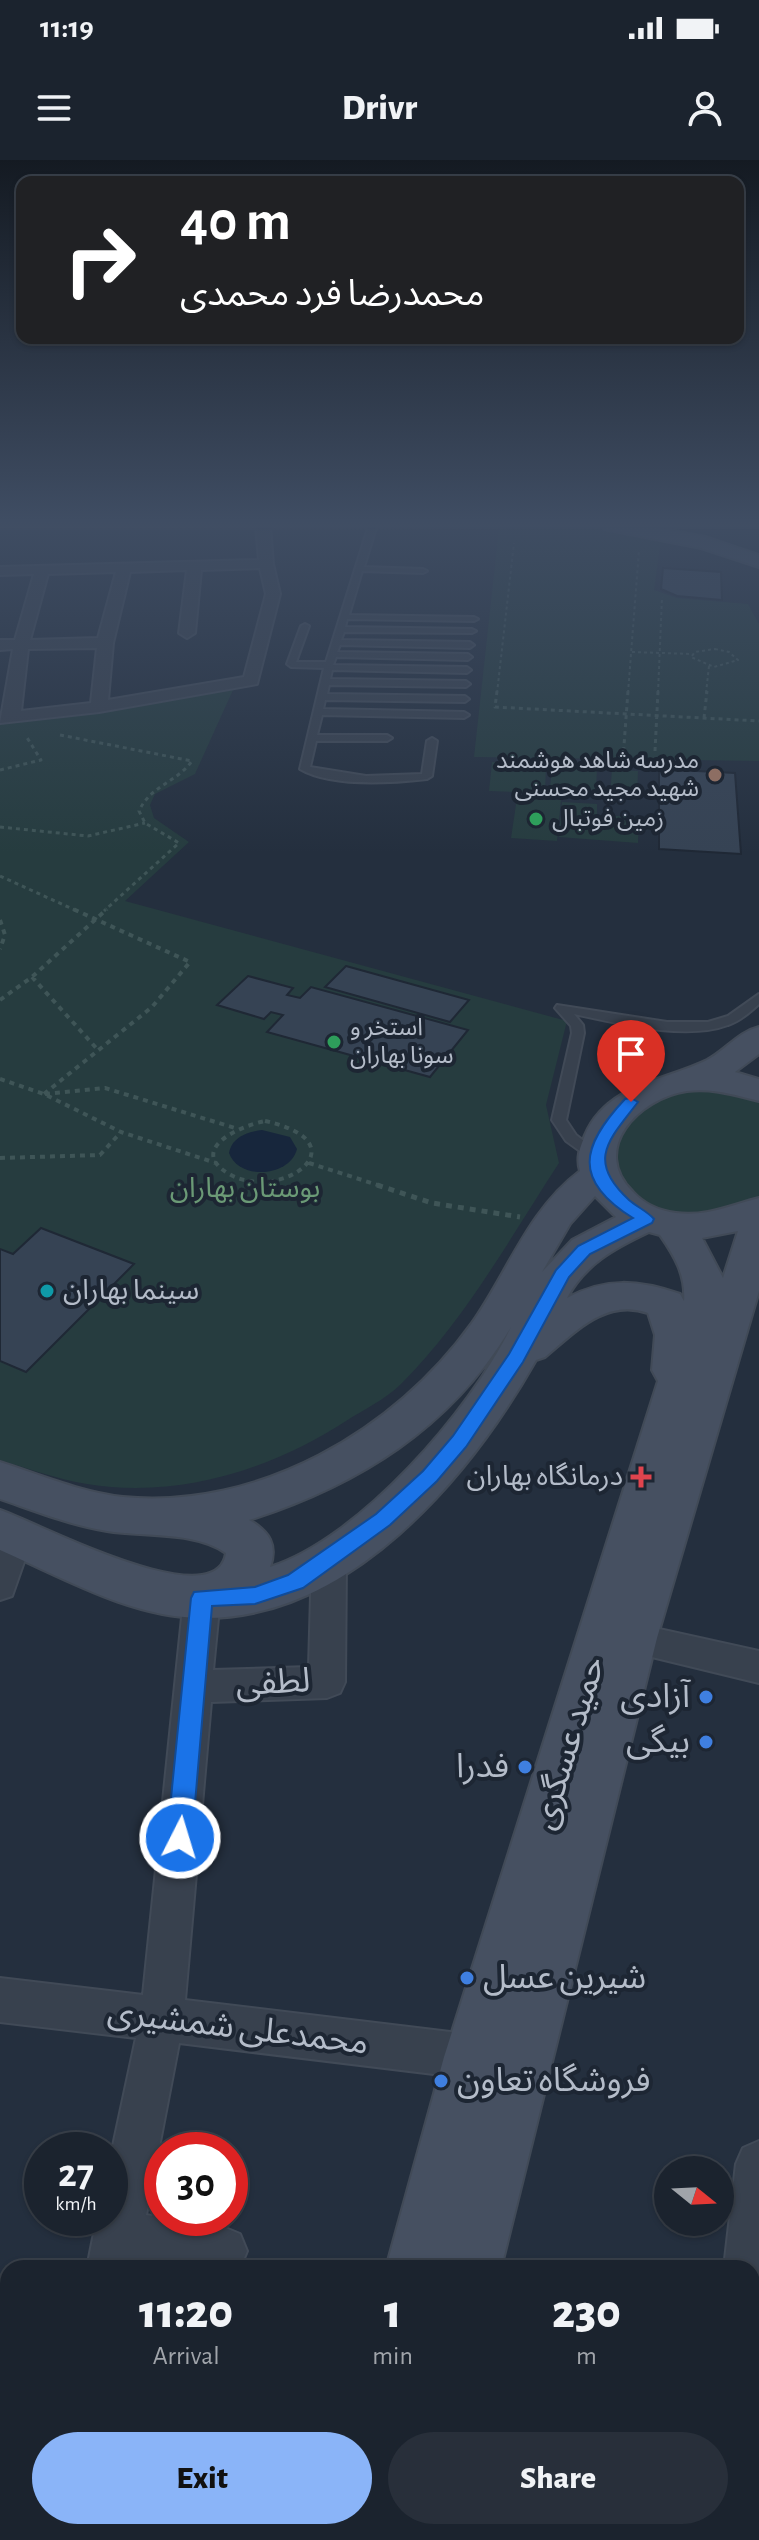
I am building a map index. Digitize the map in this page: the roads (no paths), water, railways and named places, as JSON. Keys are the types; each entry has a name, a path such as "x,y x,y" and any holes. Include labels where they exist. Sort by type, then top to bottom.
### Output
{"main road":[{"path":"140,1516 206,1511 264,1499 328,1473 396,1431 437,1393 478,1346 553,1223 597,1165 607,1127 631,1102 659,1088 693,1080 727,1063 759,1037"},
{"path":"693,1080 737,1084 759,1091"},
{"name":"حمید عسگری","path":"422,2260 475,2057 670,1405 699,1321 705,1288 694,1256 660,1223 619,1199 597,1165"},
{"path":"8,1532 102,1572 151,1588 202,1598 255,1595 295,1582 383,1519 430,1476 460,1442 517,1357 562,1274 576,1258 609,1235 660,1223 718,1224 759,1210"},
{"name":"حمید عسگری","path":"469,2260 632,1638 759,1225"},
{"path":"517,1357 582,1306 605,1295 630,1293 652,1298 666,1304 676,1335 670,1405"},
{"path":"0,1480 72,1506 223,1527 237,1533 250,1546 251,1561 242,1576 227,1588 202,1598"}],"street":[{"path":"25,630 11,720 251,681 264,630"},
{"path":"99,707 108,630"},
{"path":"0,645 105,643"},
{"path":"0,1586 8,1532"},
{"name":"لطفی","path":"194,1687 327,1682 329,1560"},
{"path":"202,1598 162,2019 114,2252 223,2251"},
{"path":"632,1638 759,1667"},
{"name":"محمدعلی شمشیری","path":"0,2000 475,2057"},
{"path":"749,2260 759,2164"}],"lane":[{"path":"304,630 291,664 467,670"},
{"path":"340,630 328,666 305,769 329,776 405,779 427,776 432,741"},
{"path":"410,630 472,631"},
{"path":"336,642 470,645"},
{"path":"332,654 468,657"},
{"path":"325,682 466,684"},
{"path":"321,697 465,699"},
{"path":"318,712 464,715"},
{"path":"312,738 387,738"},
{"path":"597,1165 571,1138 559,1120 578,1033 577,1025 561,1008 707,1026 723,1023 759,998"}],"water":[{"path":"262,1130 290,1137 297,1149 285,1165 275,1170 264,1172 243,1168 229,1153 233,1143 241,1136"}],"place":[{"name":"مدرسه شاهد هوشمند شهید مجید محسنی","path":"715,775"},
{"name":"زمین فوتبال","path":"536,819"},
{"name":"استخر و سونا بهاران","path":"334,1042"},
{"name":"سینما بهاران","path":"47,1291"},
{"name":"درمانگاه بهاران","path":"641,1477"},
{"name":"آزادی","path":"706,1697"},
{"name":"بیگی","path":"706,1742"},
{"name":"فدرا","path":"525,1767"},
{"name":"شیرین عسل","path":"467,1978"},
{"name":"فروشگاه تعاون","path":"441,2081"}],"park label":[{"name":"بوستان بهاران","path":"245,1189"}]}
